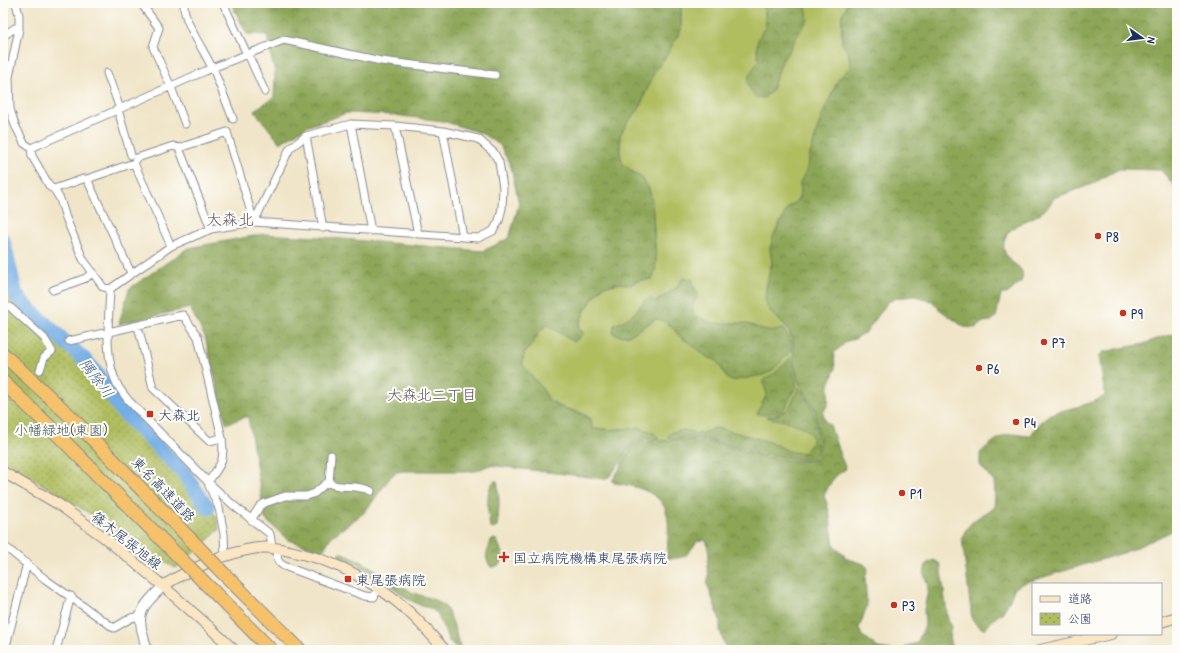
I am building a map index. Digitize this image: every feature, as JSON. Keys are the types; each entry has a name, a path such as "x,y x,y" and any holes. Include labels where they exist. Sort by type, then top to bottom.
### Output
{"highway":[{"name":"東名高速道路","path":"3,354 70,416 300,650"},
{"path":"3,382 272,650"}],"main road":[{"name":"篠木尾張旭線","path":"3,472 58,504 105,538 163,586 178,576 225,556 244,550 275,548 321,559 358,576 378,588 408,612 445,650"},
{"path":"163,586 234,650"},
{"path":"1162,622 1177,618"},
{"path":"1040,650 1107,635"}],"street":[{"path":"16,3 19,15 18,29 10,77 10,109 15,125 24,143 31,148 32,156 50,187 54,189 60,199 83,259 103,287 110,289"},
{"path":"141,3 159,28 153,47 171,87 185,124"},
{"path":"223,3 265,92"},
{"path":"184,4 187,20 213,68 233,119"},
{"path":"3,36 16,28 18,29"},
{"path":"31,148 213,68 284,40 381,61 495,75"},
{"path":"107,73 119,109 131,154"},
{"path":"351,124 371,231"},
{"path":"110,289 171,246 211,229 254,222 478,238 493,231 499,221 503,188 499,162 494,152 478,139 443,132 395,126 351,124 306,136 290,148 254,222"},
{"path":"395,126 418,234"},
{"path":"54,189 134,163 137,158 173,146 179,148 228,132 254,222"},
{"path":"443,132 463,237"},
{"path":"306,136 323,228"},
{"path":"179,148 211,229"},
{"path":"134,163 171,246"},
{"path":"88,179 131,273"},
{"path":"53,290 86,278 93,272"},
{"path":"110,289 108,354 112,373 118,386 129,401 208,482 251,520 270,534 279,563 365,596 374,597 378,588"},
{"path":"10,307 44,338 52,351 44,358 40,370"},
{"path":"70,341 183,315 198,337 224,451 221,466 208,482"},
{"path":"138,326 153,388 209,441 222,438"},
{"path":"329,483 331,455"},
{"path":"208,482 219,508 224,534 225,556"},
{"path":"251,520 260,506 265,503 285,496 307,496 329,483"},
{"path":"329,483 333,486 357,487 371,491"},
{"path":"3,545 45,579 114,628 131,618 140,616"},
{"path":"6,650 27,563"},
{"path":"147,650 140,625 140,616 146,603 163,586"},
{"path":"56,650 71,596"}],"green space":[{"path":"231,3 681,3 681,30 664,59 654,72 639,109 627,123 620,135 620,152 622,162 631,171 641,176 649,189 652,202 656,262 655,272 652,279 636,281 631,285 622,283 603,286 595,295 582,316 578,328 584,333 574,342 547,325 540,331 533,343 524,353 522,363 551,401 560,407 580,413 591,419 592,429 611,430 639,427 654,433 659,439 638,440 633,443 611,475 606,479 489,465 476,471 397,472 392,475 365,512 331,537 323,551 288,540 265,519 248,416 226,424 205,337 190,308 119,324 129,289 188,248 264,234 319,237 483,251 509,238 519,204 511,167 500,145 481,133 443,121 394,115 347,113 306,127 280,143 254,110 274,98 275,74 267,35 247,34"},
{"path":"681,3 847,3 842,14 842,43 849,54 850,67 839,78 831,95 820,121 808,166 800,183 801,192 798,199 787,209 770,249 772,262 766,288 771,313 784,324 789,332 793,345 794,364 797,378 810,399 816,413 820,436 818,459 791,461 764,456 710,442 675,440 640,443 635,445 622,464 619,463 633,443 638,440 659,438 623,428 611,430 592,429 591,419 584,414 559,406 548,399 541,387 527,372 522,363 524,354 540,331 547,325 575,342 583,333 578,328 582,317 588,306 603,286 622,283 631,285 635,282 648,280 656,262 652,202 649,189 641,176 631,171 622,162 620,152 620,135 627,123 639,109 654,72 664,59 681,30"},
{"path":"764,3 804,3 808,20 782,61 771,92 764,98 755,97 749,87 748,78 759,61 757,43 766,26"},
{"path":"847,3 1177,3 1177,189 1161,170 1119,169 1090,185 1054,198 1042,212 1017,225 1006,236 1004,240 1004,250 1011,261 1021,270 1022,278 1021,282 1007,294 1001,294 996,317 991,321 983,322 975,328 964,327 939,309 932,301 915,296 896,298 888,302 867,331 855,339 847,341 834,353 835,369 829,385 828,404 823,413 825,421 830,425 846,469 832,480 824,496 830,515 835,548 843,553 845,558 864,564 868,568 865,578 867,606 859,628 862,636 878,648 891,650 726,650 720,630 720,620 707,584 709,575 707,567 709,554 707,542 704,540 697,541 685,556 678,558 667,558 668,524 664,506 653,495 646,491 614,483 612,481 634,445 640,443 692,440 710,442 778,459 805,461 818,459 820,439 815,410 797,378 794,365 793,339 784,324 771,313 765,299 772,262 770,249 773,237 787,209 798,200 801,192 800,183 808,166 820,121 839,78 850,67 849,54 842,43 842,14"},
{"name":"小幡緑地(東園)","path":"3,232 21,306 94,374 126,419 181,474 206,508 216,515 219,530 176,568 151,555 126,536 47,487 3,462"},
{"path":"683,278 692,279 693,286 698,293 693,306 693,314 706,321 715,323 743,323 767,331 782,328 791,344 791,351 772,371 763,375 732,381 728,379 716,360 707,357 680,337 665,321 656,319 630,335 621,336 613,333 614,325 632,315 644,301 650,298 655,302 676,288"},
{"path":"1177,333 1177,529 1126,552 1021,584 1014,589 1010,600 1002,613 992,620 985,630 978,626 972,620 962,537 972,523 994,508 994,482 980,465 980,453 995,440 1008,434 1026,436 1031,435 1039,423 1050,414 1087,404 1105,396 1099,356 1103,352 1143,344"},
{"path":"791,357 793,373 797,385 785,408 782,411 763,415 757,413 767,394 763,382 766,378 774,374"},
{"path":"799,387 811,405 815,420 817,452 815,457 807,459 787,458 711,440 668,438 672,432 684,430 700,434 714,428 723,429 770,442 791,452 804,453 811,444 812,437 808,431 793,423 766,417 781,413 788,409"},
{"path":"495,481 497,481 498,487 499,510 497,527 493,529 490,527 488,516 488,495 489,489"},
{"path":"491,540 497,540 503,556 501,564 491,567 488,563 487,554"},
{"path":"339,553 361,561 400,587 406,588 411,592 440,603 445,607 452,620 459,643 463,650 458,650 449,641 437,613 430,608 422,606 406,598 366,569 337,556"},
{"path":"934,560 940,564 948,620 952,626 950,638 953,650 905,650 906,646 917,643 925,626 924,610 928,589 924,575 926,564"}],"waterway":[{"name":"隅除川","path":"3,240 16,295 86,361 95,371 122,411 182,471 208,508"}],"place":[{"name":"P8","path":"1098,236"},
{"name":"P9","path":"1123,313"},
{"name":"P7","path":"1044,342"},
{"name":"P6","path":"979,368"},
{"name":"大森北","path":"150,414"},
{"name":"P4","path":"1016,422"},
{"name":"P1","path":"902,493"},
{"name":"国立病院機構東尾張病院","path":"504,557"},
{"name":"東尾張病院","path":"348,579"},
{"name":"P3","path":"894,605"}],"district":[{"name":"大森北","path":"230,219"},
{"name":"大森北二丁目","path":"432,394"}]}
